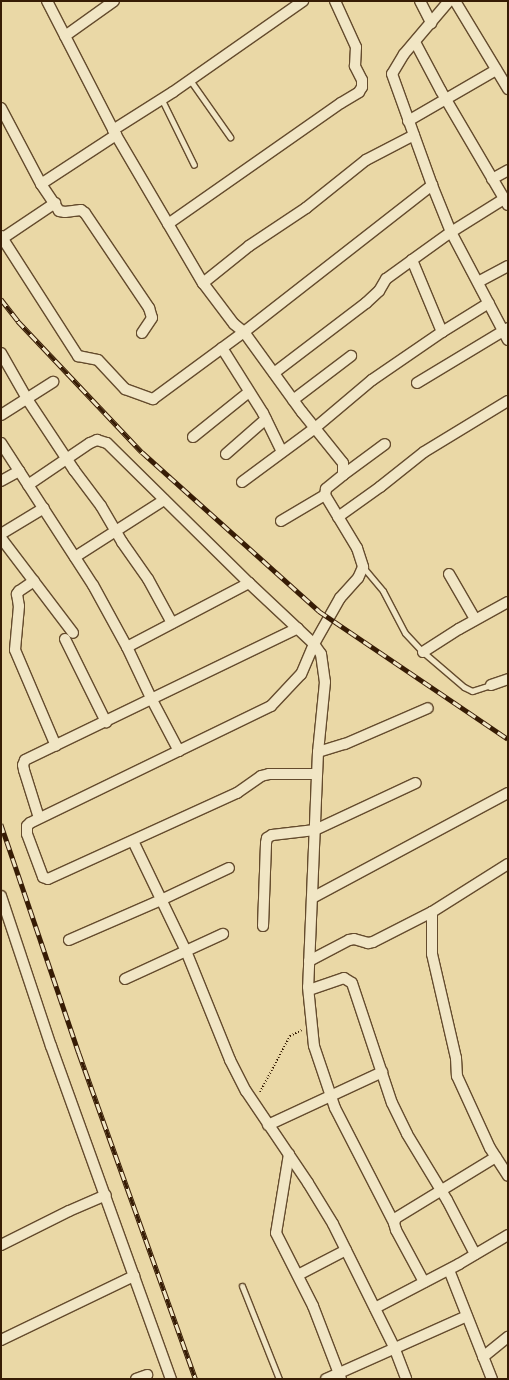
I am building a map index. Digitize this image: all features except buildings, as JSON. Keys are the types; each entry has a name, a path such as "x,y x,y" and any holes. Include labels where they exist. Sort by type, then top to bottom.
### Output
{"street":[{"path":"48,1 114,132 203,282 234,324 244,332 314,428 343,463 343,474"},
{"path":"65,36 114,1"},
{"path":"41,184 303,1"},
{"path":"168,224 359,92 362,87 362,80 355,66 356,47 335,1"},
{"path":"420,1 431,23"},
{"path":"417,383 506,333 451,232 408,121 392,74 415,42 449,1"},
{"path":"456,1 508,89"},
{"path":"274,373 366,303 378,291 386,279 451,232 506,202 446,99 415,42"},
{"path":"408,121 496,70"},
{"path":"1,108 41,184 59,210 65,212 81,210 85,213 150,308 152,318 142,333"},
{"path":"203,282 249,246 306,208 366,160 414,135"},
{"path":"492,179 508,170"},
{"path":"55,203 2,237 78,356 98,360 125,389 153,399 244,332 432,185"},
{"path":"412,260 442,332"},
{"path":"478,282 508,266"},
{"path":"242,482 314,428 372,380 442,332 489,303"},
{"path":"222,348 266,419 282,452"},
{"path":"1,353 27,400 101,506 148,579 172,622"},
{"path":"293,400 351,356"},
{"path":"1,415 27,400 53,382"},
{"path":"193,437 249,392"},
{"path":"338,517 380,487 424,452 508,401"},
{"path":"226,454 266,419"},
{"path":"28,485 68,460 90,443 102,441 107,443 249,583 298,628 314,644 323,659 325,682 318,752 308,990 314,1046 335,1108 394,1223 396,1230 424,1282"},
{"path":"1,443 75,557 127,647 151,699 179,751"},
{"path":"317,774 269,774 261,776 237,793 48,879 45,878 27,830 30,822 271,706 301,674 314,644 340,598 358,578 363,567 357,548 325,495 326,489 343,474 385,444"},
{"path":"1,481 19,471"},
{"path":"281,521 325,495"},
{"path":"75,557 164,500"},
{"path":"1,534 44,508"},
{"path":"1,538 34,581 69,636 106,722"},
{"path":"449,574 475,619"},
{"path":"34,581 17,594 19,606 15,650 56,746"},
{"path":"127,647 172,622 249,583"},
{"path":"423,652 475,619 508,602"},
{"path":"39,818 23,765 25,760 298,628"},
{"path":"491,685 508,679"},
{"path":"318,752 345,744 428,708"},
{"path":"263,926 267,838 272,835 315,830 416,783"},
{"path":"312,898 508,793"},
{"path":"133,840 186,951 230,1060 254,1103 308,1183 346,1250 394,1347 406,1379"},
{"path":"309,962 349,940 354,939 368,944 373,942 432,912 508,864"},
{"path":"69,940 161,900 229,868"},
{"path":"1,896 6,925 106,1195 171,1379"},
{"path":"432,912 432,954 456,1058 457,1076 496,1157 508,1176"},
{"path":"125,980 223,934"},
{"path":"308,990 344,978 352,983 392,1103 407,1134 442,1191 475,1254"},
{"path":"268,1125 330,1094 382,1072"},
{"path":"289,1154 276,1233 313,1306 340,1376"},
{"path":"394,1223 396,1218 496,1157"},
{"path":"1,1245 106,1195"},
{"path":"375,1308 448,1270 508,1235"},
{"path":"298,1275 346,1250"},
{"path":"448,1270 492,1379"},
{"path":"1,1340 134,1276"},
{"path":"326,1379 340,1376 394,1347 466,1316"},
{"path":"483,1357 508,1337"},
{"path":"486,1379 488,1368"},
{"path":"136,1379 147,1375"}],"lane":[{"path":"190,80 230,137"},
{"path":"162,100 194,165"},
{"path":"363,567 383,591 405,633 423,652 464,687 472,691 491,685"},
{"path":"242,1286 279,1379"}],"path":[{"path":"254,1103 290,1036 312,1024"}],"railway":[{"path":"1,299 18,321 142,452 319,611 508,739"},
{"path":"1,824 79,1053 196,1379"}]}
